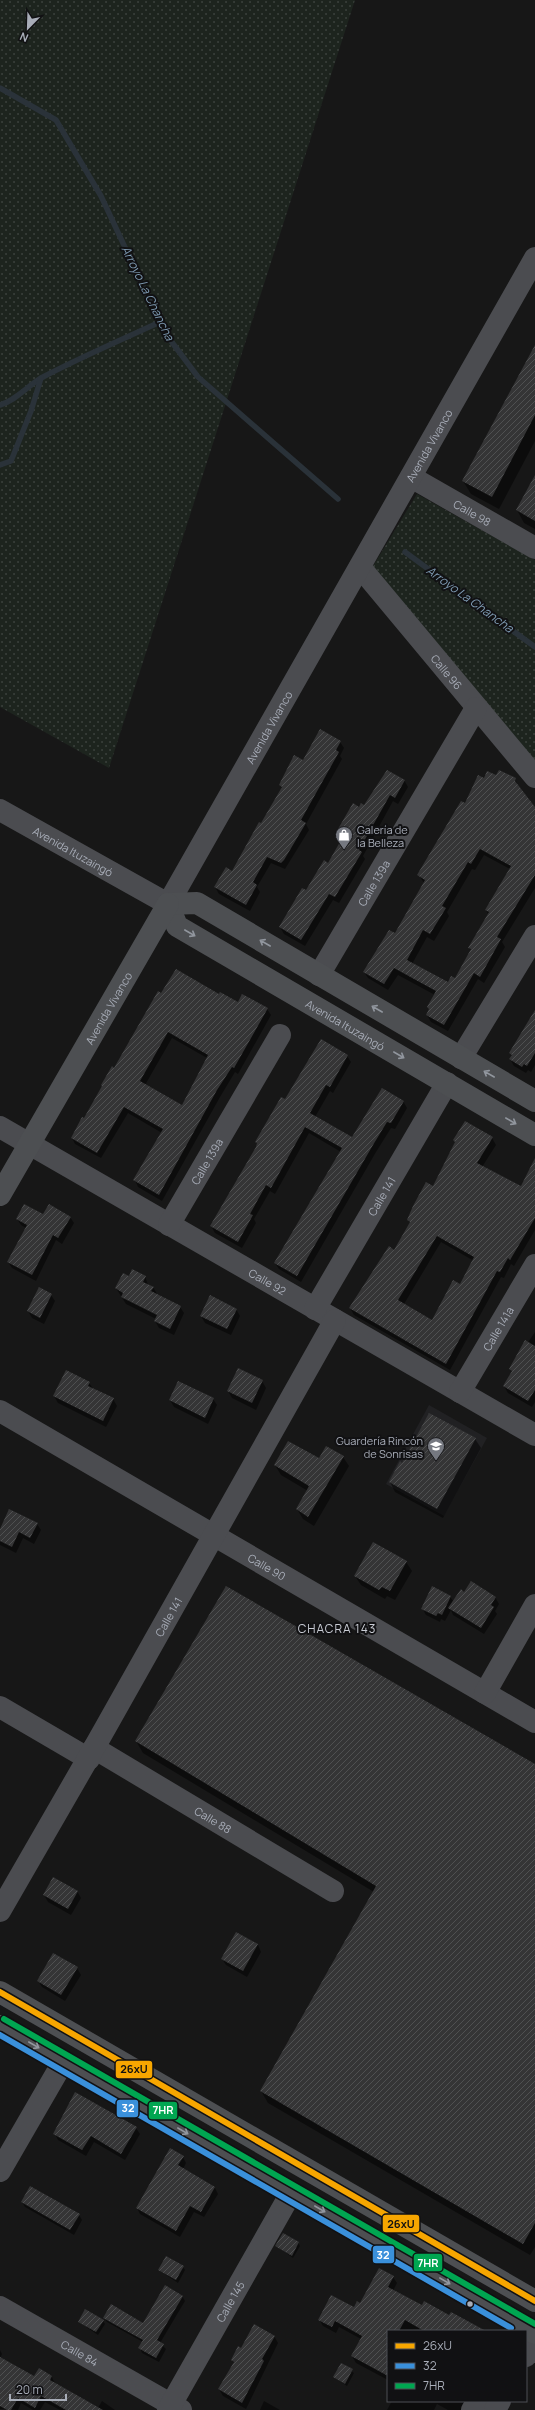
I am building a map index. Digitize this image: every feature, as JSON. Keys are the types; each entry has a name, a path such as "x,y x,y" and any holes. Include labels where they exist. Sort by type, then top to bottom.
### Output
{"main road":[{"name":"Avenida Ituzaingó","path":"535,1101 197,904 168,904 177,926 535,1135"},
{"name":"Avenida Vivanco","path":"0,1195 168,904"},
{"path":"0,1992 534,2299"},
{"path":"0,2026 291,2193 523,2330"}],"street":[{"name":"Avenida Vivanco","path":"168,904 535,258"},
{"name":"Calle 98","path":"411,477 535,548"},
{"name":"Calle 96","path":"360,567 535,777"},
{"name":"Calle 139a","path":"319,975 476,708"},
{"name":"Avenida Ituzaingó","path":"0,810 168,904"},
{"path":"461,1058 535,936"},
{"name":"Calle 139a","path":"169,1225 280,1035"},
{"name":"Calle 141","path":"315,1309 447,1083"},
{"name":"Calle 92","path":"0,1127 535,1435"},
{"name":"Calle 141a","path":"460,1392 535,1265"},
{"name":"Calle 141","path":"0,1911 92,1753 334,1320"},
{"name":"Calle 90","path":"0,1411 535,1722"},
{"path":"485,1693 535,1605"},
{"name":"Calle 88","path":"0,1707 92,1753 333,1891"},
{"path":"0,2171 63,2062"},
{"name":"Calle 145","path":"173,2408 291,2193"},
{"path":"527,2344 534,2299"},
{"name":"Calle 84","path":"0,2307 173,2408"}],"shaded area":[{"path":"0,0 355,0 109,768 0,707"},
{"path":"417,494 535,560 535,763 370,571"},
{"name":"Guardería Rincón de Sonrisas","path":"429,1405 487,1438 444,1516 386,1484"}],"building":[{"path":"535,345 535,415 492,497 462,481"},
{"path":"535,475 535,521 516,510"},
{"path":"320,729 341,741 336,750 339,752 301,820 306,823 284,860 281,863 267,857 253,882 257,885 246,905 214,887 226,867 232,871 259,822 261,823 282,787 279,785 294,755 303,760"},
{"path":"387,770 405,780 395,798 390,795 359,850 362,852 335,897 329,894 301,940 279,927 302,888 306,890 324,860 328,863 345,833 338,829 353,803 359,807 361,803 364,805"},
{"path":"499,770 516,778 515,781 535,807 535,875 497,937 501,939 480,977 474,973 444,1025 426,1015 429,1009 427,1007 436,991 394,968 384,984 363,972 389,930 395,933 425,880 417,875 461,801 465,803 478,775 484,778 487,771 496,775","holes":["480,849 511,866 485,910 489,912 468,948 471,949 455,978 451,976 448,982 407,960 423,930 430,934 446,908 442,906 468,862 471,864"]},
{"path":"176,969 219,994 220,992 238,1002 242,994 268,1008 234,1068 232,1067 217,1090 159,1195 133,1180 163,1129 124,1107 97,1153 71,1138 82,1117 84,1118 112,1066 114,1068 158,991 161,993","holes":["168,1032 208,1055 182,1105 140,1081"]},
{"path":"535,1010 535,1053 527,1066 524,1064 522,1067 509,1059 512,1055 509,1053"},
{"path":"321,1039 348,1055 330,1087 326,1085 310,1113 352,1137 382,1088 404,1101 391,1123 387,1122 297,1276 274,1263 342,1148 305,1127 271,1188 266,1185 250,1214 253,1215 238,1242 210,1226 256,1147 257,1143 255,1142 281,1097 285,1099"},
{"path":"465,1121 493,1137 477,1163 521,1186 535,1158 535,1218 510,1260 508,1258 500,1272 497,1271 446,1364 349,1308 389,1246 394,1250 410,1222 407,1220 426,1182 433,1186 455,1142 453,1140","holes":["437,1236 474,1257 460,1284 453,1280 432,1320 398,1300"]},
{"path":"24,1204 43,1214 49,1204 71,1217 58,1238 53,1235 32,1275 7,1262 27,1225 16,1219"},
{"path":"132,1269 146,1276 143,1282 154,1287 151,1291 181,1306 170,1329 154,1321 157,1315 121,1297 123,1293 115,1288 123,1273 129,1276"},
{"path":"39,1287 52,1294 40,1318 27,1311"},
{"path":"210,1295 237,1309 227,1329 200,1316"},
{"path":"525,1340 535,1346 535,1390 528,1401 503,1386 512,1371 509,1369"},
{"path":"238,1368 263,1380 252,1403 227,1391"},
{"path":"66,1370 90,1382 88,1386 114,1398 103,1421 53,1396"},
{"path":"178,1381 214,1398 205,1418 169,1400"},
{"name":"Guardería Rincón de Sonrisas","path":"429,1413 476,1438 437,1509 389,1482 400,1461 402,1463"},
{"path":"288,1441 319,1458 326,1446 344,1456 308,1517 296,1509 309,1486 274,1465"},
{"path":"9,1509 38,1523 30,1538 19,1532 12,1547 0,1541 0,1529"},
{"path":"373,1542 407,1561 390,1591 382,1587 379,1590 354,1576"},
{"path":"471,1581 496,1597 491,1605 494,1607 481,1628 448,1608 461,1589 464,1592"},
{"path":"226,1586 535,1764 535,2223 523,2244 260,2091 376,1886 135,1741"},
{"path":"432,1586 451,1596 442,1615 438,1613 436,1616 421,1609"},
{"path":"53,1877 78,1891 68,1909 43,1895"},
{"path":"236,1932 258,1944 243,1971 221,1959"},
{"path":"53,1953 78,1967 61,1995 37,1981"},
{"path":"75,2092 137,2127 121,2154 91,2136 82,2150 53,2134"},
{"path":"170,2148 184,2156 178,2165 215,2187 201,2212 190,2206 176,2231 136,2208"},
{"path":"30,2186 80,2214 70,2230 21,2202"},
{"path":"283,2233 299,2242 292,2256 275,2246"},
{"path":"166,2256 184,2266 176,2280 158,2270"},
{"path":"379,2268 394,2276 388,2287 422,2305 424,2301 449,2315 451,2312 484,2330 422,2330 405,2320 400,2330 387,2330 387,2375 351,2356 362,2336 335,2321 332,2327 318,2320 331,2295 354,2307 357,2301 360,2303"},
{"path":"165,2285 183,2296 157,2340 164,2344 156,2358 138,2348 143,2340 103,2318 111,2304 143,2323"},
{"path":"85,2309 104,2320 96,2332 78,2322"},
{"path":"254,2324 275,2336 262,2359 264,2361 242,2403 218,2389 234,2362 231,2360 238,2346 241,2348"},
{"path":"0,2357 34,2376 39,2368 52,2376 50,2380 103,2410 66,2410 41,2396 35,2408 18,2398 11,2410 7,2410 0,2406"},
{"path":"341,2363 353,2369 345,2384 333,2377"}],"waterway":[{"name":"Arroyo La Chancha","path":"0,88 56,120 101,196 165,333 198,377 338,499"},
{"path":"0,405 12,400 43,377 160,322"},
{"path":"0,465 11,461 31,411 41,378"},
{"name":"Arroyo La Chancha","path":"405,552 535,647"}],"transit line":[{"name":"26xU","path":"0,1992 535,2301"},
{"name":"7HR","path":"4,2019 535,2324"},
{"name":"32","path":"0,2035 511,2328"}],"place":[{"name":"Galería de la Belleza","path":"344,850"},
{"name":"Guardería Rincón de Sonrisas","path":"436,1461"}],"district":[{"name":"CHACRA 143","path":"337,1628"}]}
